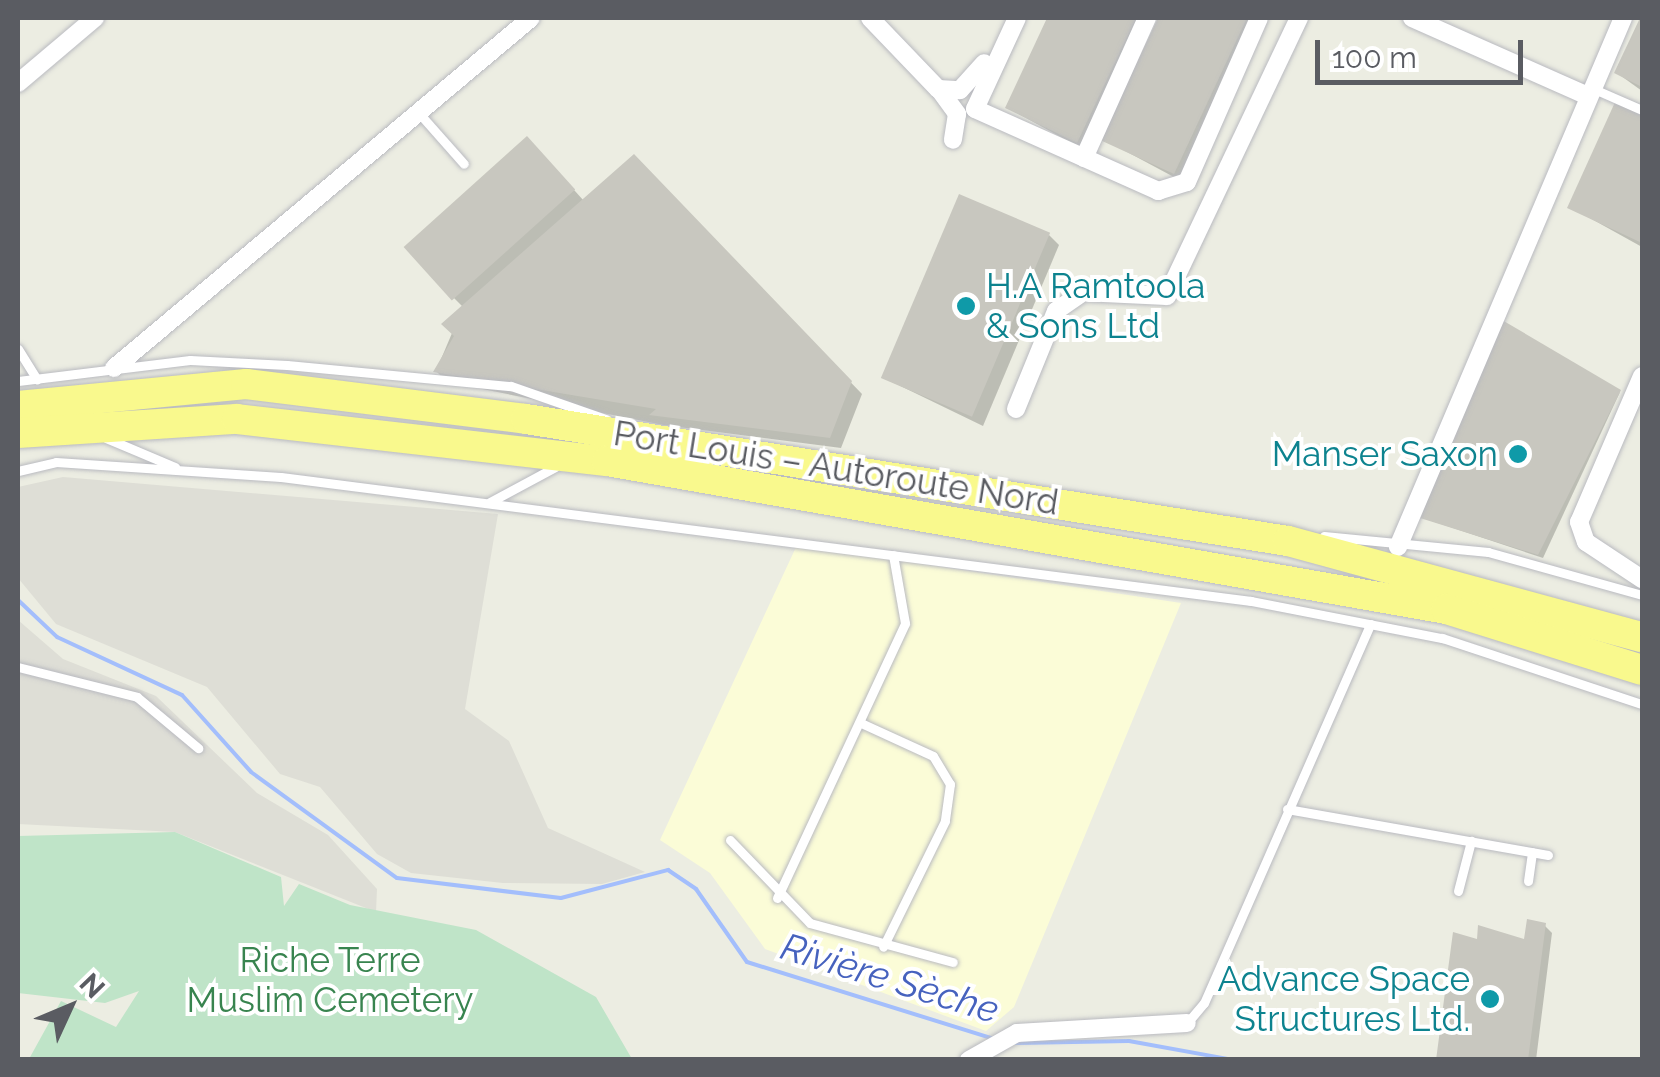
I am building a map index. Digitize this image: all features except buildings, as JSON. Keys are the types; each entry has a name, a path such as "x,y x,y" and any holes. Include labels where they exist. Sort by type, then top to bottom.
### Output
{"highway":[{"name":"Port Louis – Autoroute Nord","path":"18,406 246,384 654,439 1177,522 1466,582 1642,637"},
{"name":"Port Louis – Autoroute Nord","path":"18,433 60,426 328,424 607,462 1446,609 1642,670"}],"street":[{"path":"18,84 95,18"},
{"path":"870,18 958,114 953,140"},
{"path":"938,89 960,90 978,76 1004,18"},
{"path":"1017,18 975,109 1158,191 1188,182 1259,18"},
{"path":"1084,158 1147,18"},
{"path":"1016,408 1056,312 1083,292 1167,296 1298,18"},
{"path":"1412,18 1590,92"},
{"path":"1398,546 1624,18"},
{"path":"114,368 526,19"},
{"path":"1642,376 1578,522 1600,554 1642,579"},
{"path":"969,1060 1017,1033 1187,1023"}],"lane":[{"path":"1590,92 1642,110"},
{"path":"418,112 464,164"},
{"path":"18,349 37,379"},
{"path":"18,381 190,360 448,380 552,396 654,439"},
{"path":"60,426 182,470"},
{"path":"18,471 56,462 182,470 894,554 1370,624 1642,704"},
{"path":"487,504 543,470 607,462"},
{"path":"1177,522 1488,552 1642,595"},
{"path":"777,898 905,623 894,554"},
{"path":"1187,1023 1204,1004 1370,624"},
{"path":"18,666 136,697 198,748"},
{"path":"861,723 933,756 950,784 945,820 883,947"},
{"path":"1288,809 1548,855"},
{"path":"730,840 777,898 810,924 883,947 953,962"},
{"path":"1458,892 1471,841"},
{"path":"1528,880 1532,852"}],"shaded area":[{"path":"63,477 498,514 465,709 509,741 548,828 645,872 602,884 503,883 411,873 377,854 320,787 280,774 207,687 56,624 18,578 18,487"},
{"path":"797,545 1181,603 1014,1007 986,1031 765,949 710,873 660,840"},
{"path":"18,620 63,659 156,696 257,793 328,835 377,889 376,912 175,832 18,824"}],"green space":[{"name":"Riche Terre Muslim Cemetery","path":"175,832 281,877 284,906 299,884 350,905 476,930 596,997 632,1059 29,1059 61,1001 116,1027 139,991 105,1003 18,993 18,836"}],"waterway":[{"name":"Rivière Sèche","path":"18,600 57,637 182,695 251,772 397,878 561,898 668,870 696,889 747,962 991,1038"},
{"name":"Rivière Sèche","path":"1016,1043 1129,1041 1234,1060"}],"place":[{"name":"H.A Ramtoola & Sons Ltd","path":"966,306"},
{"name":"Manser Saxon","path":"1518,454"},
{"name":"Advance Space Structures Ltd.","path":"1490,999"}]}
